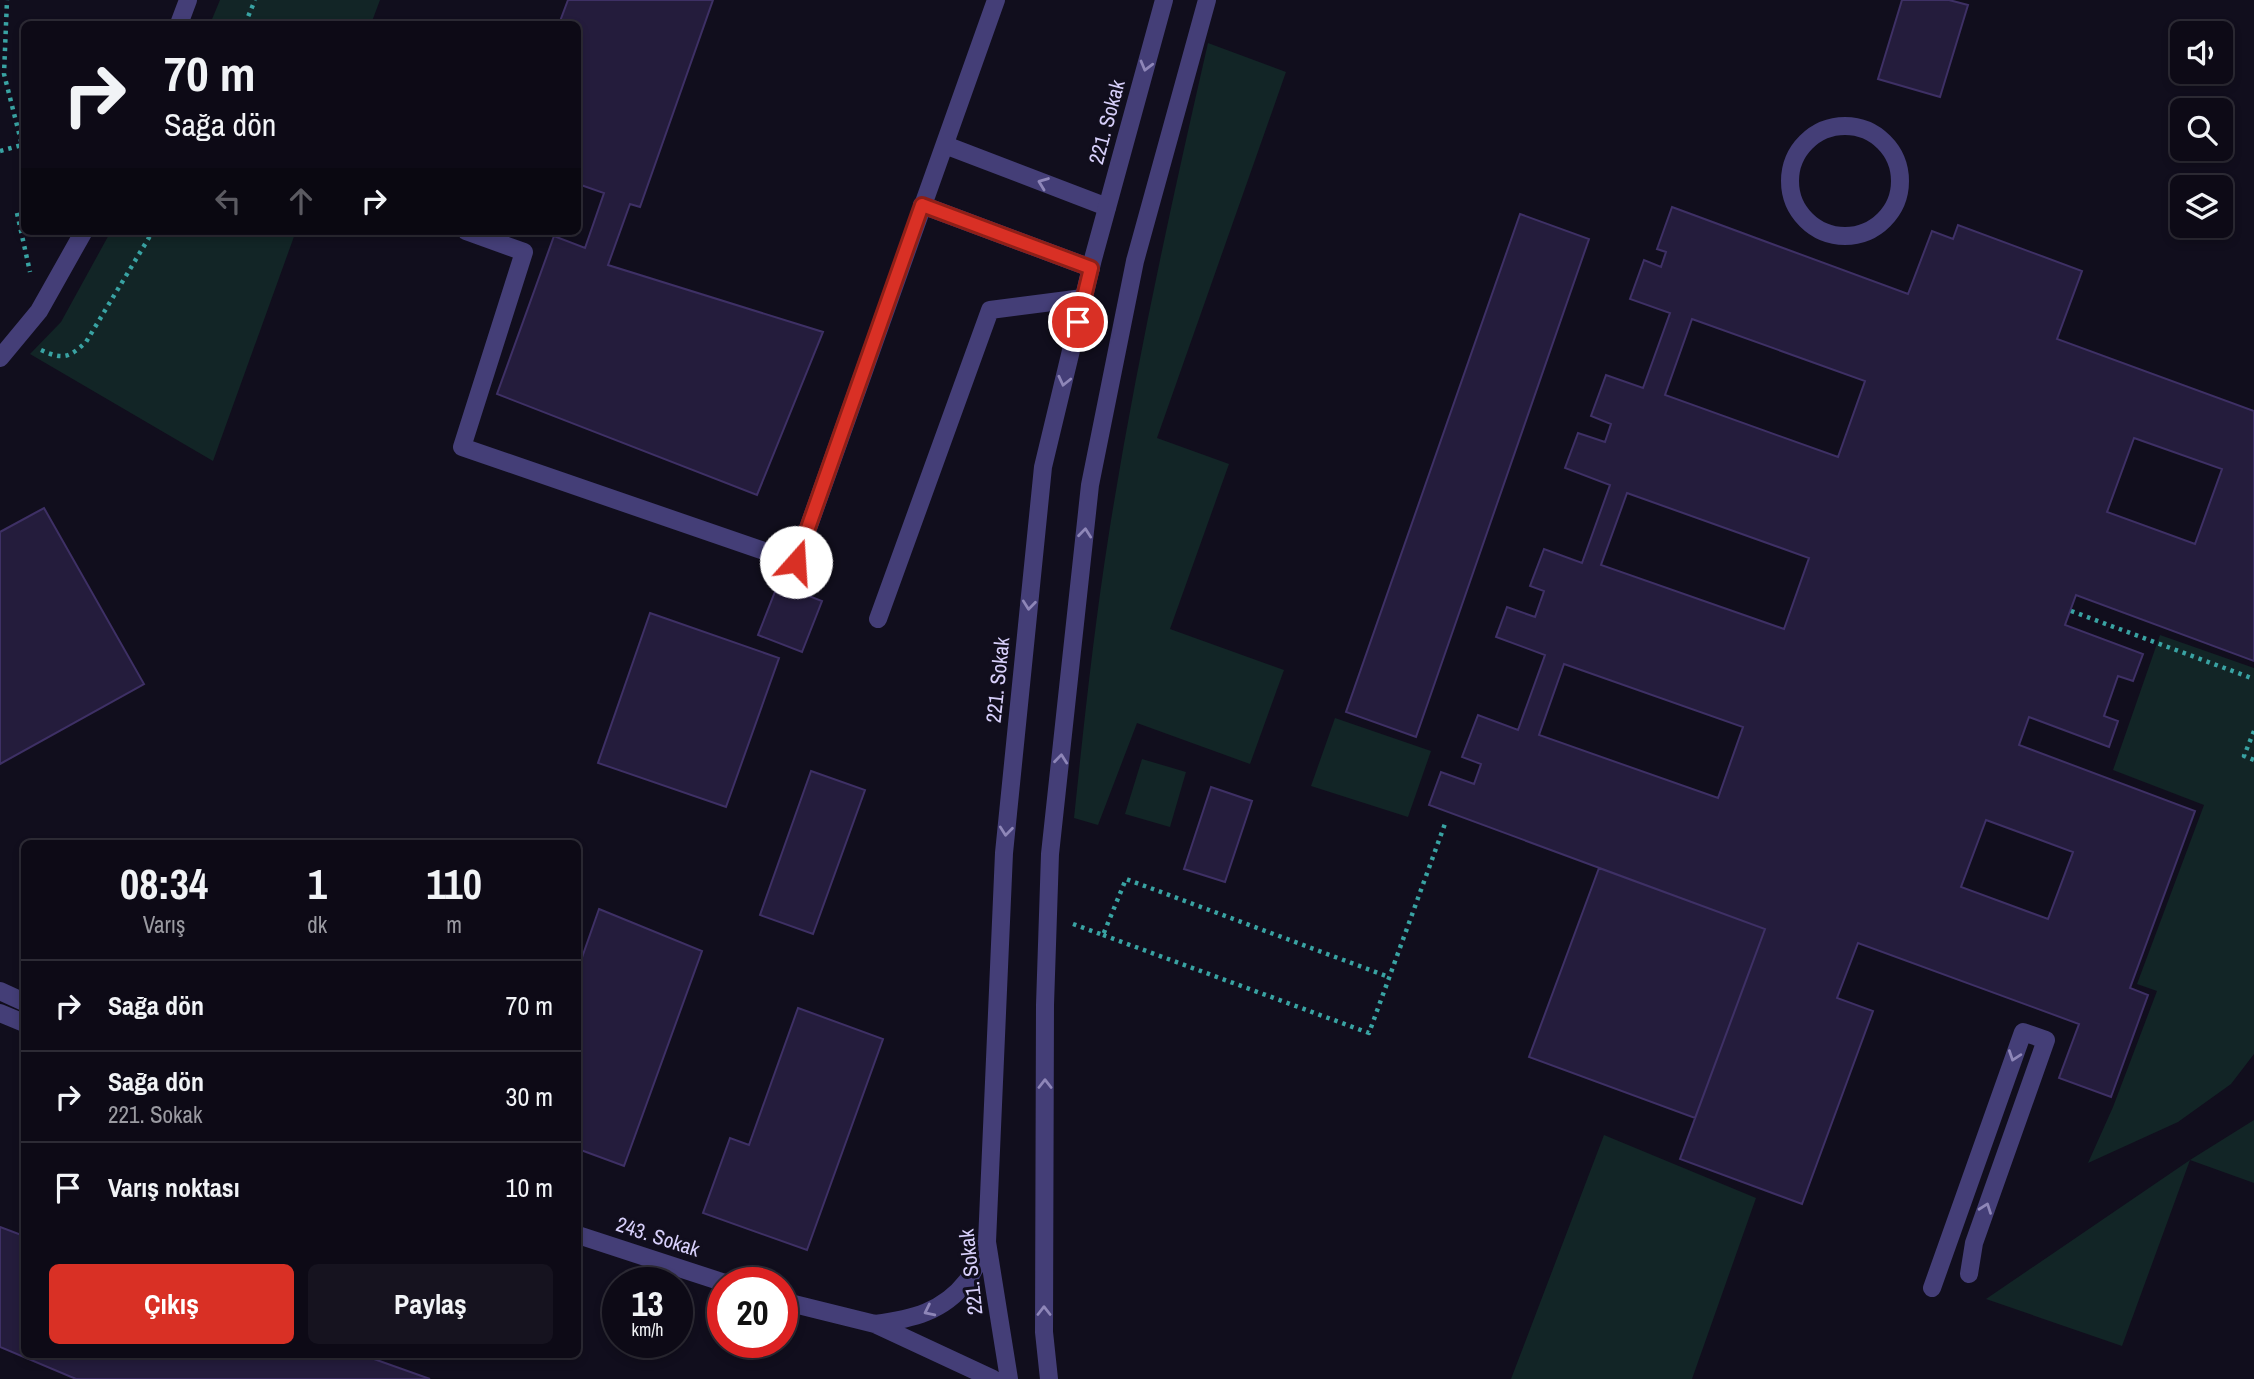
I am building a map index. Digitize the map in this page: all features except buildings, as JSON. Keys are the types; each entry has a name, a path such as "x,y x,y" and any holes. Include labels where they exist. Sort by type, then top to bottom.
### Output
{"street":[{"path":"180,21 188,0"},
{"path":"477,235 524,253 462,447 796,562 996,0"},
{"name":"221. Sokak","path":"1009,1379 987,1242 1003,853 1044,467 1083,298 1164,0"},
{"path":"1049,1379 1044,1332 1045,1005 1050,854 1090,485 1135,261 1207,0"},
{"path":"1850,125 1866,129 1883,139 1895,154 1901,172 1900,191 1894,209 1881,224 1864,233 1845,236 1826,233 1810,223 1793,199 1790,185 1796,154 1805,141 1834,126 1850,125"},
{"path":"945,145 1107,208"},
{"path":"922,205 1091,268"},
{"path":"0,358 39,311 82,235"},
{"path":"878,620 990,310 1083,298"},
{"path":"0,991 21,1001"},
{"path":"0,1013 21,1022"},
{"path":"1932,1288 2023,1032 2046,1040 1974,1242 1969,1274"},
{"name":"243. Sokak","path":"581,1236 707,1277"},
{"path":"875,1324 911,1320 939,1307 967,1281 987,1242"},
{"path":"798,1305 875,1324 993,1379"}],"path":[{"path":"7,0 4,74 21,138"},
{"path":"246,21 255,0"},
{"path":"0,150 21,145"},
{"path":"17,213 21,231"},
{"path":"22,235 39,311"},
{"path":"21,334 41,351 57,357 72,355 86,342 151,235"},
{"path":"2071,611 2254,679"},
{"path":"2254,731 2244,756 2254,760"},
{"path":"1048,915 1369,1034 1446,821"},
{"path":"1103,935 1126,879 1389,976"}],"green space":[{"path":"220,0 380,0 372,21 211,21"},
{"path":"1208,43 1286,72 1157,438 1229,464 1170,629 1284,670 1250,764 1137,723 1098,825 1074,818 1104,569 1142,348"},
{"path":"109,235 295,235 213,461 30,354 61,322"},
{"path":"2160,635 2254,668 2254,1054 2231,1084 2178,1122 2088,1163 2113,1107 2157,991 2137,984 2204,805 2113,770"},
{"path":"1335,718 1431,751 1408,817 1311,786"},
{"path":"1142,759 1186,772 1170,827 1125,814"},
{"path":"2254,1120 2254,1183 2190,1160"},
{"path":"1604,1135 1756,1198 1692,1379 1511,1379"},
{"path":"2190,1160 2122,1346 1986,1299"}],"route":[{"path":"796,562 922,205 1091,268 1078,322"}]}
